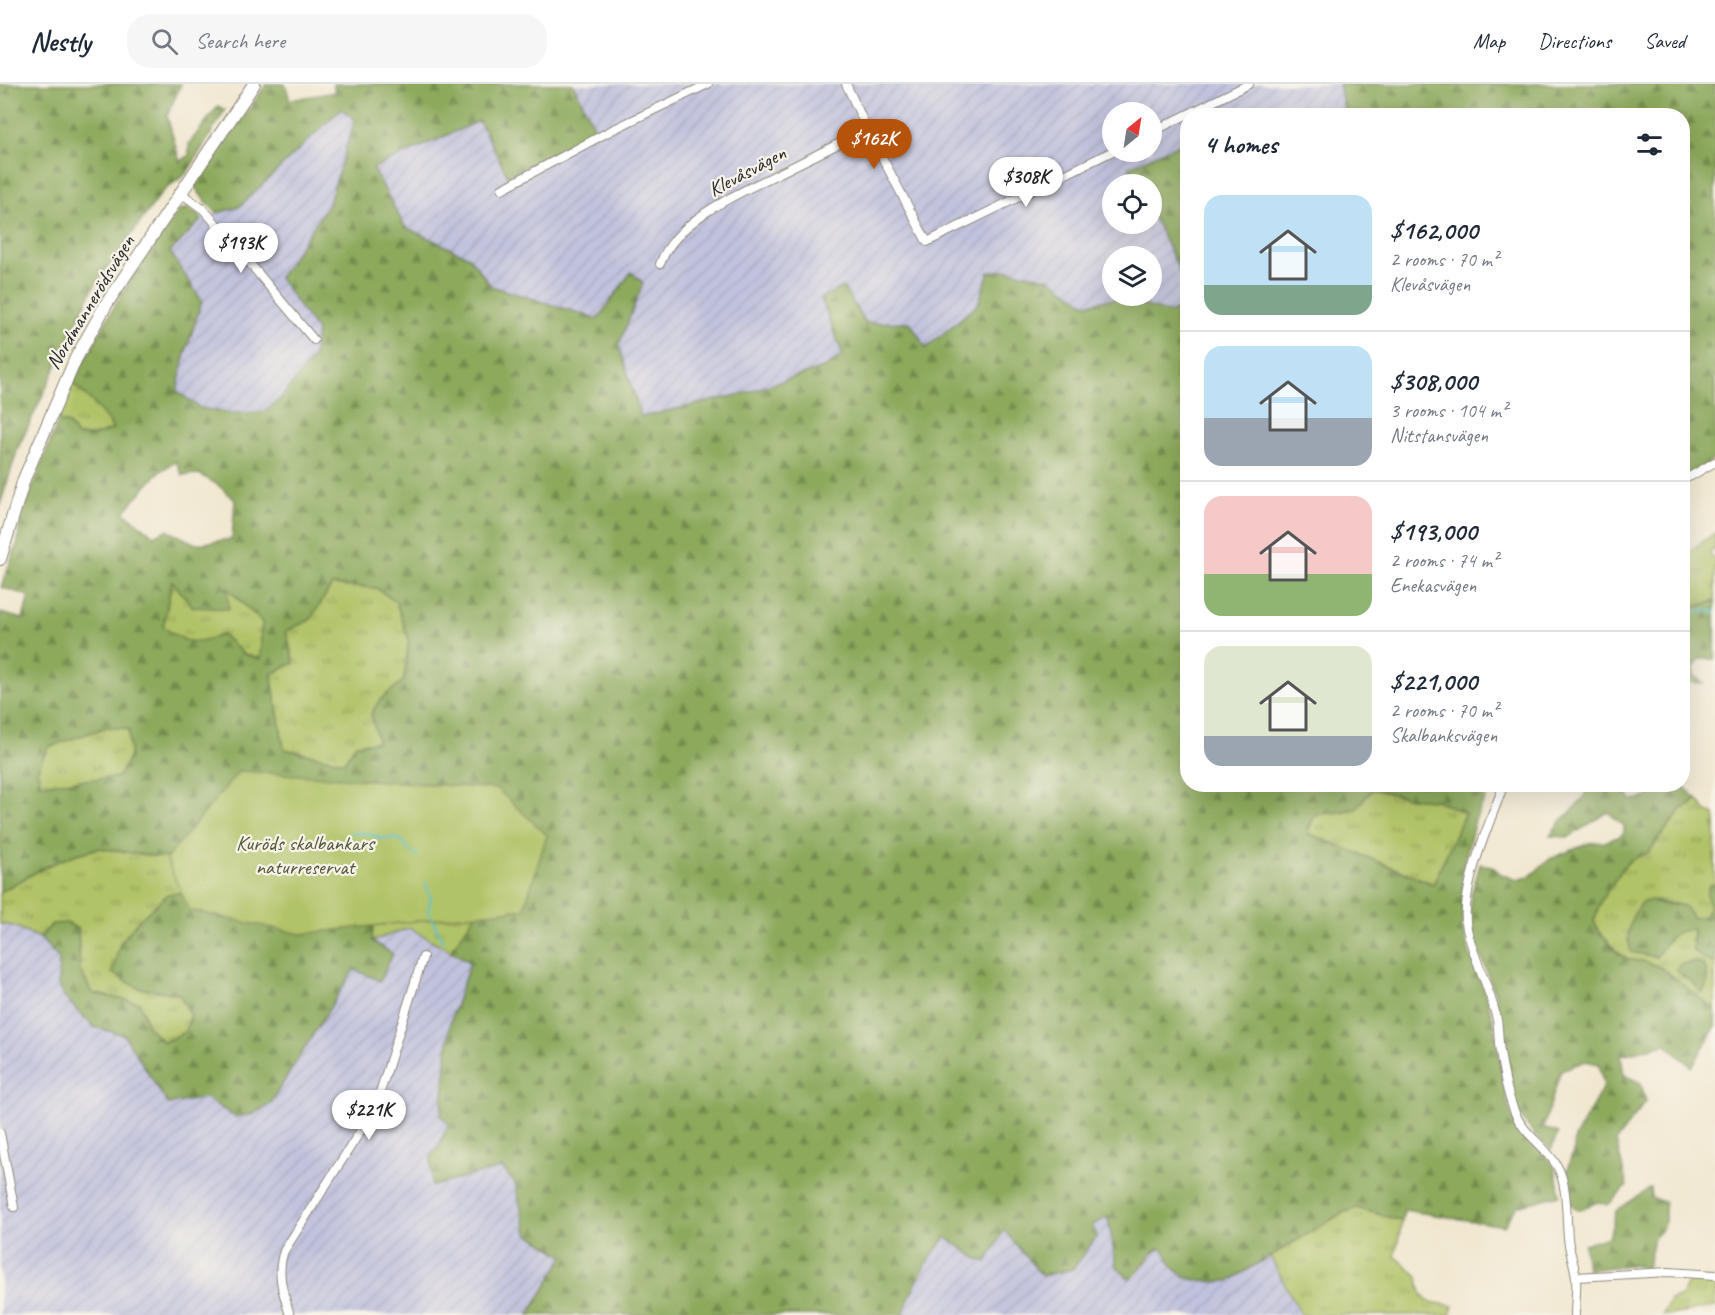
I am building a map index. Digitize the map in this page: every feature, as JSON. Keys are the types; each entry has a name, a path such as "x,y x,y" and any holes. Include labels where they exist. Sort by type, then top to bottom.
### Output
{"main road":[{"name":"Nordmannerödsvägen","path":"0,560 24,479 76,358 107,303 254,84"}],"street":[{"path":"502,189 612,130 708,84"},
{"path":"1201,108 1250,84"},
{"path":"850,85 867,129 927,242 1102,156"},
{"path":"1162,127 1180,118"},
{"name":"Klevåsvägen","path":"660,264 668,247 684,230 713,208 867,129"},
{"path":"182,193 204,210 314,340"},
{"path":"1690,476 1715,462"},
{"path":"1501,792 1465,899 1467,927 1498,1023 1505,1078 1516,1116 1528,1134 1547,1152 1561,1175 1568,1216 1570,1254 1576,1277 1575,1315"},
{"path":"290,1315 279,1276 284,1251 375,1108 423,957"},
{"path":"0,1133 14,1207"},
{"path":"1576,1277 1670,1272 1715,1275"}],"shaded area":[{"path":"573,84 1339,84 1344,108 1180,108 1180,144 1162,152 1162,102 1102,102 1102,162 1140,162 1129,167 1132,174 1102,174 1102,234 1162,234 1180,272 1180,307 1170,313 1146,306 1162,306 1162,246 1102,246 1102,301 1087,304 1050,279 978,304 926,349 910,322 866,323 822,298 843,355 826,367 742,394 641,418 619,345 631,272 598,319 491,286 469,257 405,227 373,167 479,121 508,176 596,130"},
{"path":"341,109 355,120 329,203 279,278 317,332 313,357 281,398 264,412 230,413 200,408 176,391 185,354 170,252 202,219 240,206"},
{"path":"0,924 14,926 40,938 59,959 58,984 94,1027 124,1035 168,1104 206,1098 235,1116 354,968 372,941 409,928 470,961 450,1023 449,1123 438,1147 432,1186 502,1168 515,1184 527,1233 565,1256 529,1315 0,1315"},
{"path":"1108,1217 1116,1266 1136,1276 1155,1250 1161,1248 1168,1254 1229,1281 1270,1256 1301,1315 903,1315 936,1249 947,1237 976,1258 1004,1230 1073,1269 1097,1236 1091,1225"}],"green space":[{"path":"0,84 181,84 167,116 180,162 189,155 189,144 218,106 225,110 187,173 162,192 93,288 18,448 0,505"},
{"path":"267,84 285,84 290,100 335,92 333,84 573,84 596,130 508,176 479,121 373,168 405,227 469,257 491,286 598,319 631,272 643,283 619,345 641,417 742,394 826,367 843,355 821,298 843,287 866,323 910,322 926,348 978,304 989,272 1008,270 1050,279 1087,304 1102,301 1102,306 1146,306 1170,313 1180,307 1180,792 1370,792 1355,809 1315,815 1307,833 1433,884 1465,813 1436,800 1411,798 1386,792 1489,792 1475,820 1463,868 1462,927 1494,1023 1506,1097 1512,1117 1525,1137 1545,1154 1555,1168 1560,1195 1517,1206 1504,1226 1404,1210 1402,1221 1357,1208 1342,1213 1229,1281 1205,1282 1183,1275 1171,1264 1161,1248 1152,1254 1138,1272 1129,1279 1116,1266 1108,1217 1092,1225 1097,1236 1073,1269 1042,1276 1004,1230 987,1262 976,1258 946,1237 921,1274 903,1315 529,1315 564,1256 527,1233 515,1183 502,1168 432,1186 431,1154 438,1147 449,1123 441,1117 450,1023 470,962 451,951 496,883 152,856 100,848 76,854 45,867 0,892 0,613 23,619 29,596 1,587 18,542 20,520 58,421 69,424 77,436 94,436 113,429 95,404 72,383 119,298 179,210 189,208 202,219 170,252 202,301 185,354 177,391 200,408 230,413 264,412 281,398 313,357 317,331 279,278 329,203 355,119 341,109 239,207 217,213 194,186","holes":["176,461 182,475 199,474 218,485 235,500 232,539 196,544 167,530 154,536 124,512 158,473","172,581 193,607 229,609 227,588 262,622 260,659 243,654 223,635 191,642 163,627","332,585 376,588 396,602 409,640 404,680 379,701 371,714 378,742 356,744 344,762 284,749 271,674 294,663 286,631 310,620","107,727 129,729 130,757 118,777 41,784 37,771 48,747"]},
{"path":"1339,84 1715,84 1715,458 1690,473 1690,108 1344,108"},
{"path":"1180,144 1180,272 1162,234 1162,174 1132,174 1129,167 1140,162 1162,162 1162,152"},
{"path":"72,383 95,404 114,429 94,436 77,436 69,424 58,421"},
{"path":"1715,533 1715,550 1711,550 1710,554 1715,558 1715,601 1690,607 1690,550"},
{"path":"172,581 226,587 262,622 260,659 243,654 223,635 191,642 163,627"},
{"path":"332,585 376,588 396,602 409,639 404,680 379,701 379,742 356,744 344,762 284,749 271,674 293,663 286,631 310,620"},
{"path":"1715,601 1715,659 1700,659 1694,668 1694,675 1703,684 1690,682 1690,607"},
{"path":"107,727 129,729 130,757 118,778 41,784 37,771 48,747"},
{"name":"Kuröds skalbankars naturreservat","path":"239,771 497,789 547,835 524,909 301,934 189,910 166,859"},
{"path":"1369,792 1385,792 1411,798 1436,800 1465,812 1434,884 1307,833 1315,815 1355,809"},
{"path":"1586,792 1625,792 1632,800 1654,792 1690,792 1697,799 1680,810 1649,852 1629,861 1623,868 1601,900 1594,921 1598,931 1618,953 1629,960 1642,961 1660,967 1715,1010 1715,1027 1692,1067 1665,1044 1621,1055 1624,1075 1641,1083 1646,1101 1616,1141 1627,1186 1608,1205 1598,1202 1578,1210 1571,1204 1567,1170 1575,1138 1604,1085 1599,1064 1586,1061 1561,1070 1543,1128 1558,1133 1551,1150 1535,1135 1517,1112 1508,1078 1495,994 1473,934 1470,909 1471,895 1480,864 1492,866 1501,874 1517,880 1529,877 1550,859 1589,843 1605,842 1624,833 1624,826 1608,812 1569,837 1550,836"},
{"path":"1697,799 1707,812 1715,814 1715,884 1709,886 1707,895 1710,908 1705,916 1693,918 1679,905 1651,900 1633,917 1628,941 1656,957 1675,934 1693,929 1692,941 1708,961 1715,962 1715,1010 1660,967 1642,961 1629,960 1618,953 1598,931 1594,921 1601,900 1623,868 1629,861 1649,852 1681,810"},
{"path":"100,848 152,856 496,883 451,951 409,928 372,941 374,903 138,988 179,994 191,1015 185,1032 164,1042 148,1027 139,1003 92,993 80,970 78,929 52,924 40,938 14,926 0,924 0,892 45,867 76,854"},
{"path":"1715,884 1715,962 1708,961 1693,951 1693,929 1675,934 1656,957 1631,952 1628,938 1630,926 1641,903 1651,900 1665,905 1675,904 1684,906 1693,918 1704,916 1710,908 1707,895 1709,885"},
{"path":"205,890 374,903 372,941 393,954 380,981 354,969 270,1104 253,1114 235,1117 206,1098 168,1104 124,1035 94,1027 64,997 58,984 59,959 40,938 52,924 67,923 78,929 80,970 92,993 140,1003 148,1027 164,1042 185,1032 191,1016 179,994 138,988 112,973 120,943 138,921 168,894"},
{"path":"1695,961 1705,967 1708,982 1703,992 1676,970 1681,964"},
{"path":"1650,1188 1651,1198 1665,1202 1665,1221 1661,1231 1654,1238 1648,1265 1645,1268 1631,1265 1587,1270 1584,1244 1609,1237 1616,1211"},
{"path":"1357,1208 1402,1221 1395,1256 1418,1276 1423,1297 1431,1302 1453,1306 1450,1315 1301,1315 1270,1256 1342,1213"},
{"path":"1715,1280 1715,1307 1663,1315 1670,1300 1681,1296 1689,1281"}],"waterway":[{"path":"1690,614 1715,612"},
{"path":"351,833 366,833 383,839 392,838 403,841 408,850 418,856"},
{"path":"426,883 431,899 428,910 443,942"}]}
